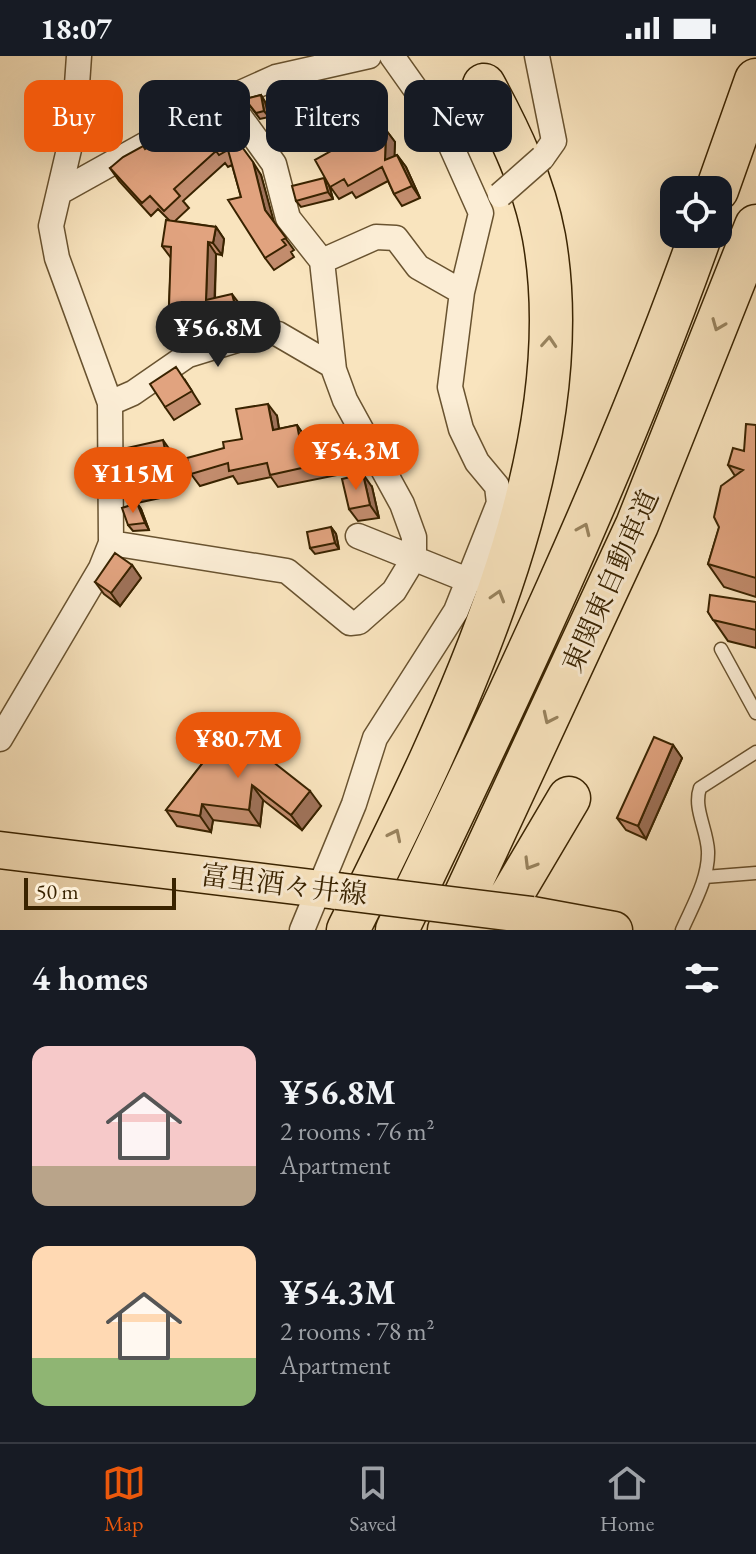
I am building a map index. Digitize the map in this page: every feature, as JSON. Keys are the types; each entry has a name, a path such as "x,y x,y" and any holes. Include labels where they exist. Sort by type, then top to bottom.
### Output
{"highway":[{"path":"722,176 756,80"},
{"path":"348,930 425,773 493,611 522,515 543,417 550,318 544,236 521,161 512,143"},
{"name":"東関東自動車道","path":"449,930 637,525 756,226"},
{"name":"東関東自動車道","path":"397,930 503,708 592,510 695,248"},
{"path":"491,930 569,798"}],"main road":[{"name":"富里酒々井線","path":"0,850 532,915 614,930"}],"street":[{"path":"0,739 101,568 111,543 110,403 57,258 51,226 74,128 79,56"},
{"path":"250,89 276,77 369,56"},
{"path":"392,56 443,128 481,213"},
{"path":"302,930 328,890 375,738 456,611 499,503 497,486 477,462 461,429 450,387 462,292 481,213 542,158 554,141 537,56"},
{"path":"111,543 287,571 350,623 359,622 394,591 414,558 414,537 402,504 345,400 333,366 322,261 288,218 274,164 250,131"},
{"path":"60,192 139,148"},
{"path":"322,261 376,237 396,238 418,267 462,292"},
{"path":"110,403 133,393 188,355 266,331 278,334 333,366"},
{"path":"358,536 470,581"}],"lane":[{"path":"721,649 756,713"},
{"path":"682,930 705,877 708,852 696,798 700,788 755,754"},
{"path":"705,877 756,873"}],"building":[{"path":"261,95 264,111 256,113 250,105 250,98"},
{"path":"139,148 139,152 215,152 174,189 180,196 164,211 150,196 142,203 110,168"},
{"path":"229,152 246,152 253,162 265,210 286,238 282,240 286,245 265,258 228,200 241,197"},
{"path":"329,152 385,152 385,160 397,155 412,186 394,194 382,167 348,186 344,179 330,187 315,160"},
{"path":"324,178 328,192 296,201 292,186"},
{"path":"166,220 216,227 213,243 208,242 206,300 232,294 236,309 201,319 172,318 173,306 169,306 171,247 162,246"},
{"path":"176,367 192,391 165,407 150,384"},
{"path":"268,404 273,430 297,425 301,445 334,438 338,460 270,475 267,463 229,471 228,463 191,474 187,458 224,448 223,442 242,439 236,409"},
{"path":"746,424 756,425 756,578 708,564 719,527 714,517 721,486 743,470 728,465 733,448 744,451"},
{"path":"163,440 170,473 154,476 156,484 127,491 118,450"},
{"path":"363,474 370,505 349,509 342,479"},
{"path":"137,503 145,523 128,525 122,508"},
{"path":"331,527 335,543 310,548 307,532"},
{"path":"115,553 132,565 111,593 95,582"},
{"path":"710,595 756,602 756,630 713,620 708,612"},
{"path":"230,728 310,791 291,815 252,785 249,810 202,804 200,816 166,810"},
{"path":"654,737 673,745 638,826 617,818"}]}
